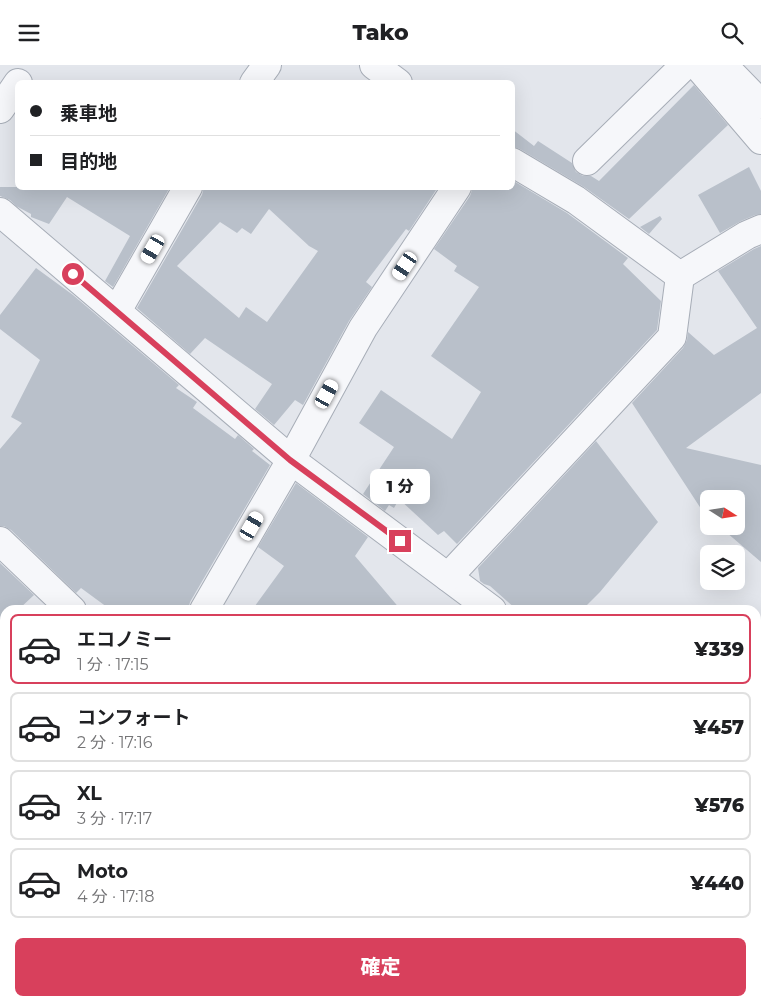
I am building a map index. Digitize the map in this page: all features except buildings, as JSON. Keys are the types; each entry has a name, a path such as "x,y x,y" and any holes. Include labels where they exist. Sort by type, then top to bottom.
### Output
{"street":[{"path":"20,80 30,65"},
{"path":"256,80 267,65"},
{"path":"374,65 394,80"},
{"path":"587,161 685,65"},
{"path":"697,65 761,139"},
{"path":"723,65 761,104"},
{"path":"0,109 15,87"},
{"path":"515,164 576,200 680,276"},
{"path":"117,311 186,190"},
{"path":"207,605 363,328 455,190"},
{"path":"0,212 290,460 485,605"},
{"path":"680,276 761,229"},
{"path":"448,577 672,337 680,276"},
{"path":"0,541 67,605"}],"route":[{"path":"73,274 290,460 400,541"}]}
